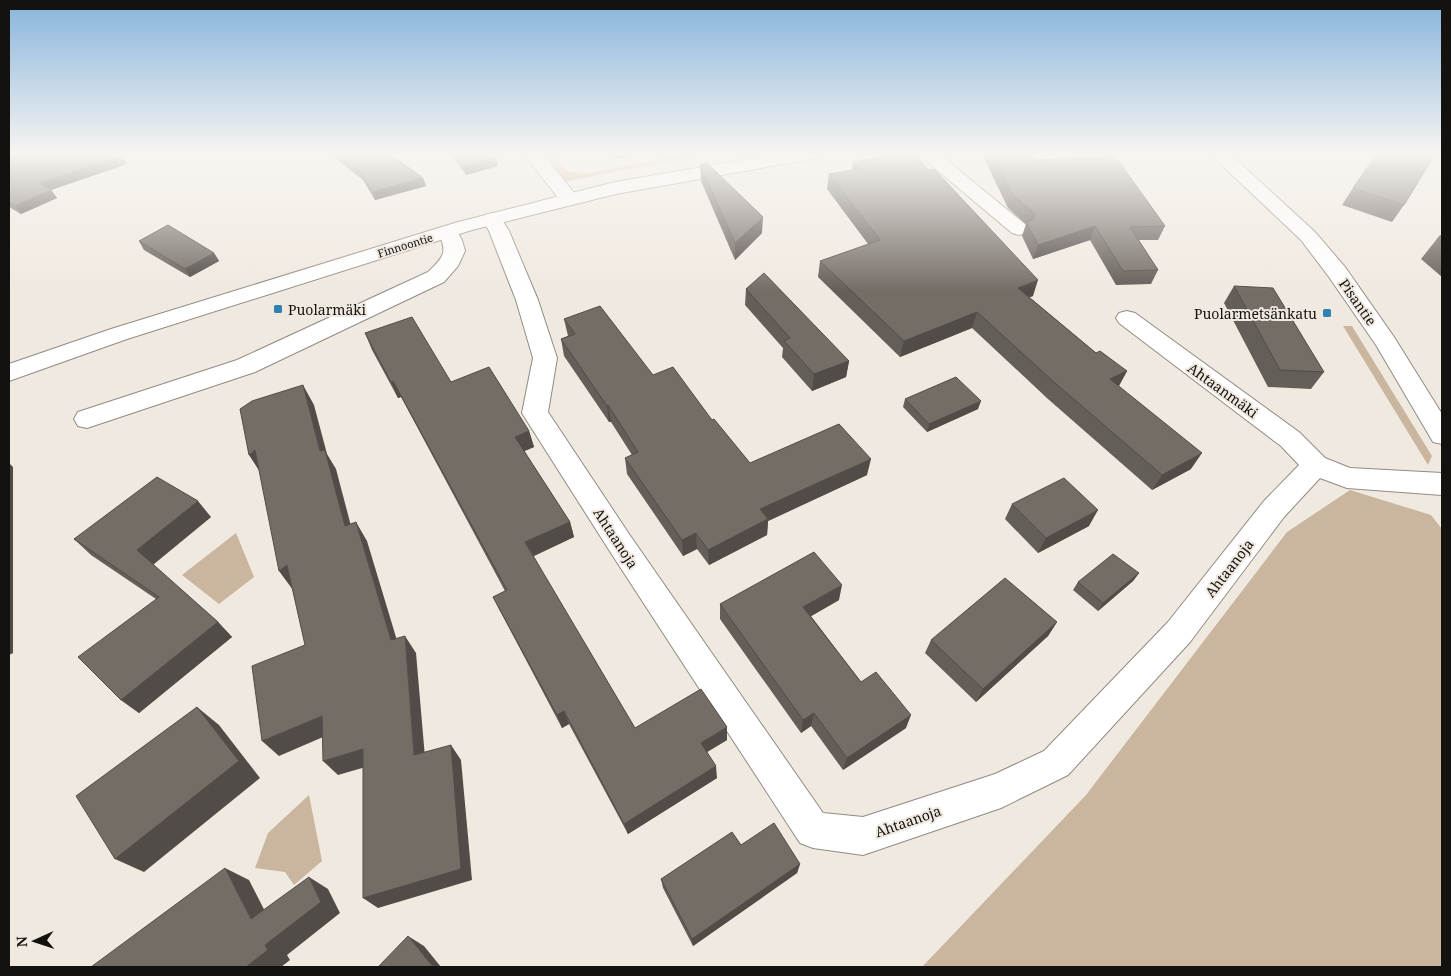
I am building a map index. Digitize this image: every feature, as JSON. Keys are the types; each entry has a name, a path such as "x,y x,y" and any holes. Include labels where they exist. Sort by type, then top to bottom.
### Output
{"street":[{"name":"Finnoontie","path":"9,373 118,334 448,232 566,200"},
{"path":"982,200 1018,229"},
{"name":"Pisantie","path":"1266,200 1308,236 1337,272 1386,342 1442,436"},
{"name":"Ahtaanoja","path":"492,219 499,231 526,300 546,358 535,413 624,551 814,830 863,836 1002,790 1056,763 1179,632 1274,509 1316,465"},
{"path":"87,419 246,366 436,277 453,260 455,244 448,232"},
{"name":"Ahtaanmäki","path":"1127,318 1290,439 1316,465"},
{"path":"1316,465 1347,478 1442,484"}],"shaded area":[{"path":"1343,326 1352,326 1432,456 1428,465"},
{"path":"1350,490 1431,515 1442,529 1442,967 922,967 1086,795 1287,532"},
{"path":"236,533 254,577 219,604 182,575"},
{"path":"309,795 322,861 294,885 285,872 255,868 268,833"}],"building":[{"path":"9,200 30,200 15,206 9,202"},
{"path":"716,200 745,200 763,217 735,243"},
{"path":"849,200 963,200 1038,280 1018,288 1096,353 1100,351 1127,371 1110,379 1202,453 1162,475 1055,383 977,312 904,341 820,261 880,240"},
{"path":"1018,200 1146,200 1165,226 1130,227 1158,270 1123,271 1095,226 1038,245 1026,222 1032,220 1035,214"},
{"path":"1388,200 1407,200 1404,205"},
{"path":"168,225 214,253 185,269 139,241"},
{"path":"764,273 849,361 814,374 784,341 790,338 746,289"},
{"path":"1234,286 1273,288 1324,372 1280,370"},
{"path":"600,306 653,375 673,367 712,420 714,419 750,463 839,424 871,459 760,509 768,519 708,550 696,533 682,540 625,458 638,452 608,405 561,339 575,334 564,319"},
{"path":"412,317 451,382 489,367 529,431 515,437 570,522 525,542 635,728 701,689 727,727 701,743 716,766 624,824 564,711 557,715 493,597 507,590 365,333"},
{"path":"956,377 981,401 929,424 905,399"},
{"path":"303,385 320,451 325,450 345,526 356,522 391,640 405,636 414,755 451,745 461,869 363,898 363,749 323,761 322,716 262,741 252,666 305,645 287,565 279,571 255,450 249,455 240,409 252,401"},
{"path":"157,477 198,501 137,550 218,622 121,700 78,657 159,597 74,539"},
{"path":"1064,478 1098,510 1046,538 1012,504"},
{"path":"814,552 842,585 803,607 861,682 876,672 911,715 847,758 814,713 803,720 720,604"},
{"path":"1113,554 1139,573 1103,603 1078,582"},
{"path":"1005,578 1057,622 983,689 931,640"},
{"path":"197,707 239,761 115,859 76,796"},
{"path":"774,823 800,864 692,939 661,879 732,832 741,845"},
{"path":"225,868 251,919 309,877 321,902 265,945 268,950 246,967 91,967"},
{"path":"408,936 433,967 378,967"}],"place":[{"name":"Puolarmäki","path":"278,309"},
{"name":"Puolarmetsänkatu","path":"1327,313"}]}
